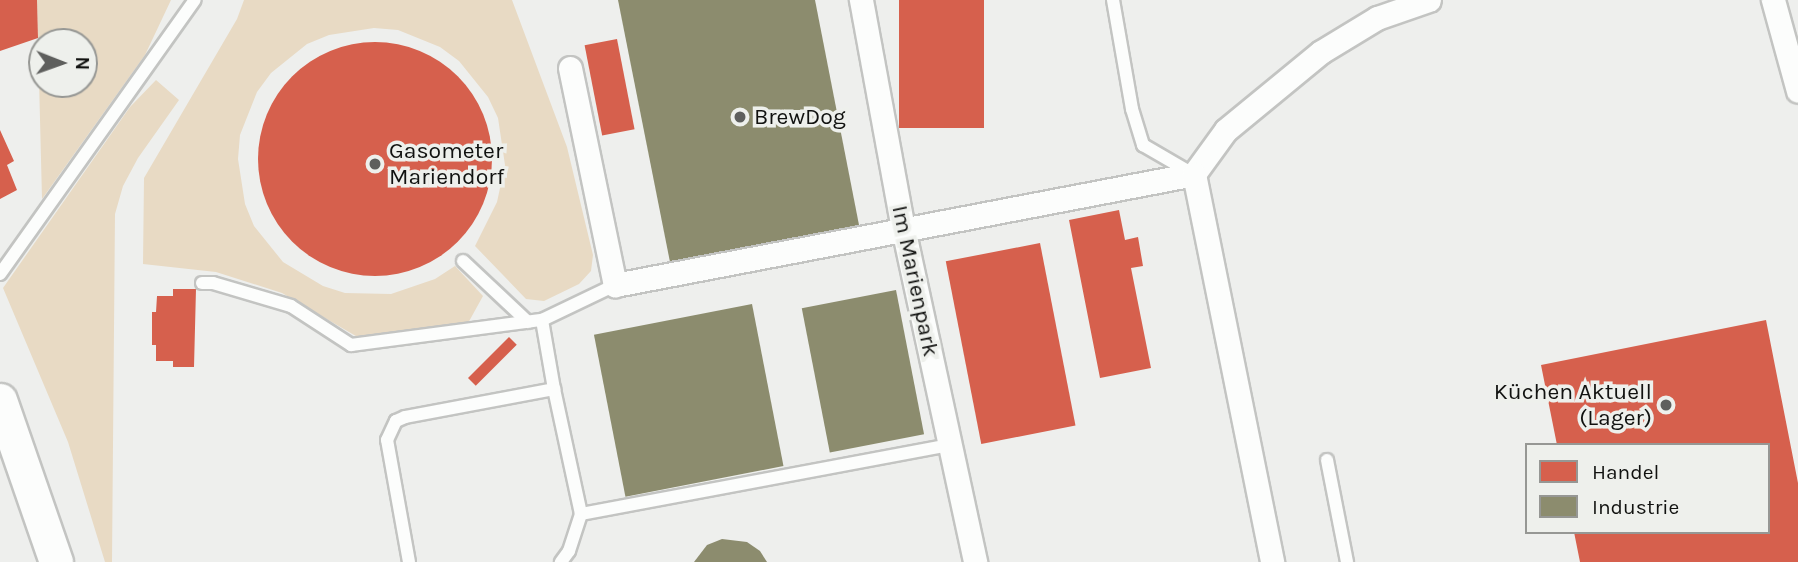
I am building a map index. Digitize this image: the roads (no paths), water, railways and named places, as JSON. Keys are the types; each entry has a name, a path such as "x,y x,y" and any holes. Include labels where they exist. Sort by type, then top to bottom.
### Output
{"main road":[{"path":"0,400 56,562"}],"street":[{"name":"Im Marienpark","path":"860,0 895,230 911,264 975,562"},
{"path":"570,68 615,285 1194,174 1226,130 1321,52 1377,18 1429,0"},
{"path":"1773,0 1798,91"},
{"path":"1194,174 1272,562"}],"lane":[{"path":"0,274 195,0"},
{"path":"1113,0 1132,109 1143,145 1194,174"},
{"path":"463,261 535,321 554,389 580,514 569,551 561,562"},
{"path":"202,283 213,283 290,306 351,345 535,321 615,285"},
{"path":"409,562 387,440 396,421 405,417 554,389"},
{"path":"580,514 950,444"},
{"path":"1327,460 1347,562"}],"place":[{"name":"BrewDog","path":"740,117"},
{"name":"Gasometer Mariendorf","path":"375,164"},
{"name":"Küchen Aktuell (Lager)","path":"1666,405"}]}
